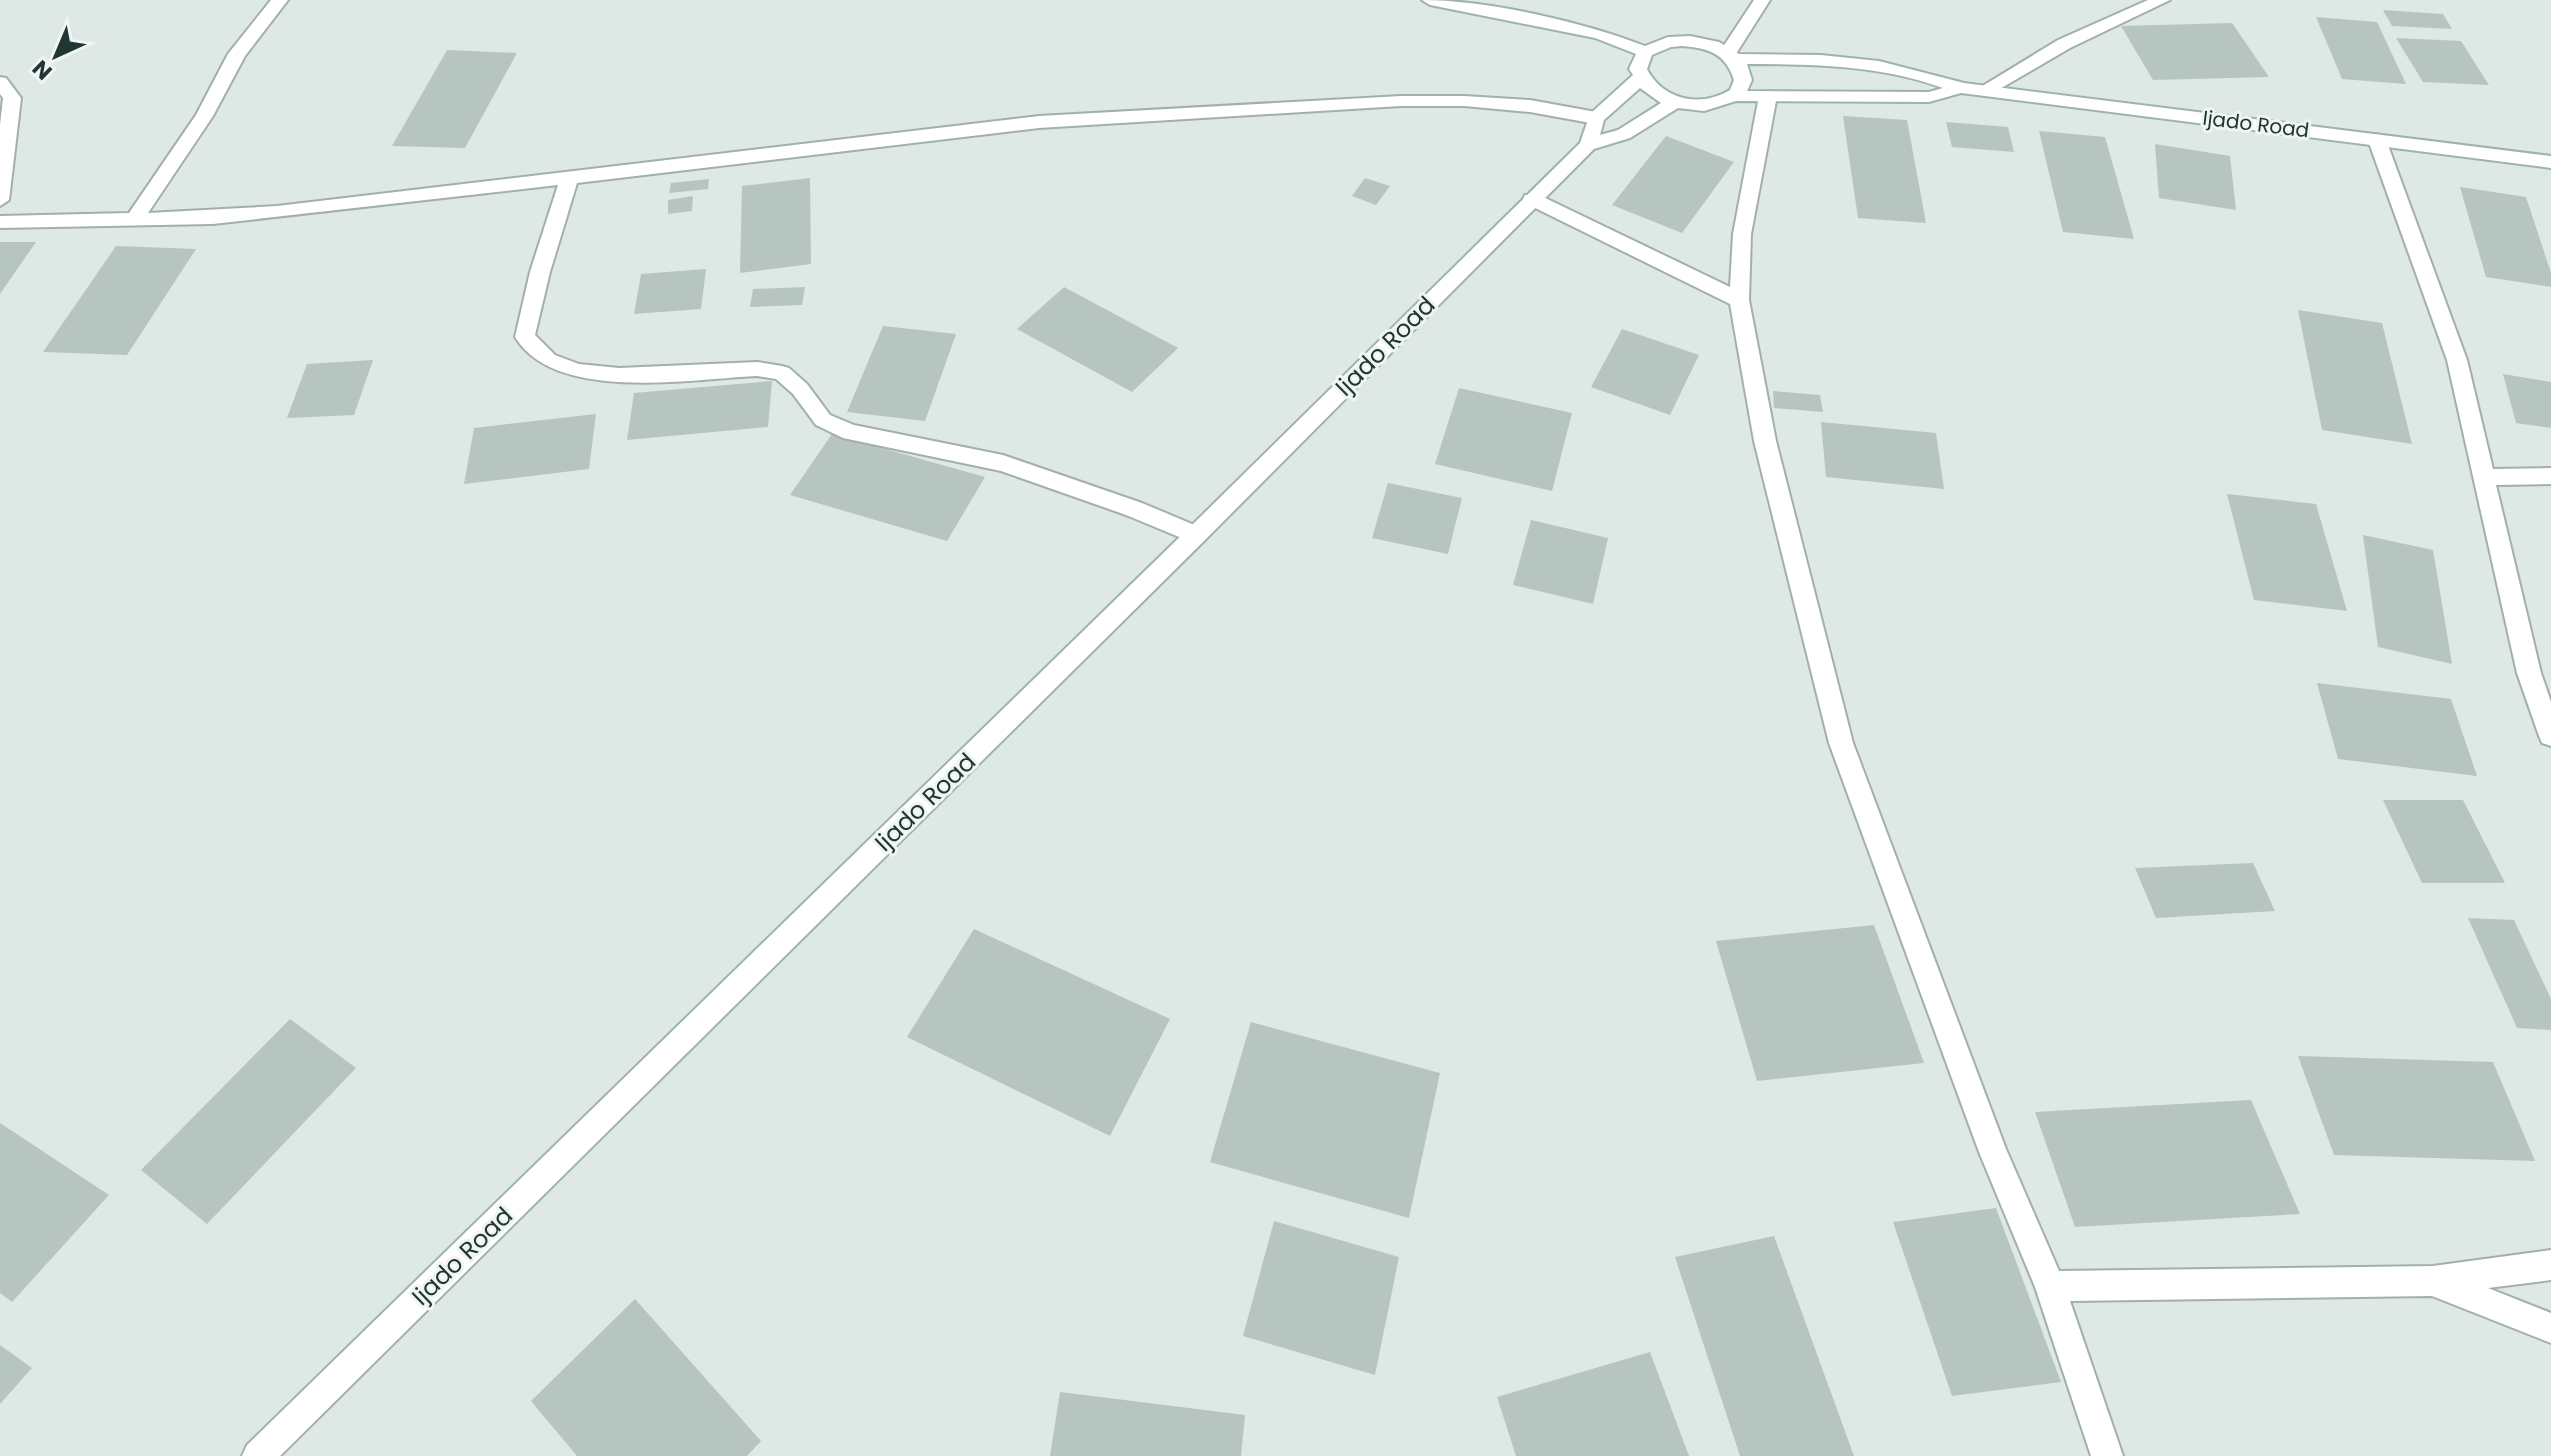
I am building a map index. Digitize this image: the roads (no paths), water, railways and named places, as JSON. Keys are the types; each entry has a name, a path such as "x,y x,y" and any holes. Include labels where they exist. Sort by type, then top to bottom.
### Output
{"street":[{"path":"134,220 204,116 237,54 280,0"},
{"path":"1430,0 1599,34 1645,52"},
{"path":"1731,56 1762,0"},
{"path":"1985,90 2064,44 2162,0"},
{"path":"1668,42 1713,46 1731,56 1745,75 1743,86 1735,96 1709,105 1675,102 1648,88 1640,78 1638,69 1645,52 1668,42"},
{"name":"Ijado Road","path":"1731,56 1875,67 1928,74 1961,88 2551,162"},
{"path":"0,222 134,220 264,213 569,180 1039,122 1433,101 1530,106 1596,118 1640,78"},
{"path":"0,82 12,98 0,200"},
{"name":"Ijado Road","path":"1735,96 1929,97 1961,88"},
{"path":"1768,96 1742,234 1739,300 1765,441 1841,743 1993,1152 2050,1286 2107,1456"},
{"name":"Ijado Road","path":"258,1456 1196,535 1588,145 1624,134 1675,102"},
{"name":"Ijado Road","path":"1588,145 1596,118"},
{"path":"2377,140 2457,360 2529,673 2551,736"},
{"path":"569,180 540,272 525,337 548,360 577,371 619,375 757,369 782,373 800,389 823,420 850,432 1003,463 1134,509 1196,535"},
{"path":"1532,199 1739,300"},
{"path":"2482,477 2551,476"},
{"path":"2050,1286 2433,1281 2551,1265"},
{"path":"2433,1281 2551,1328"}]}
